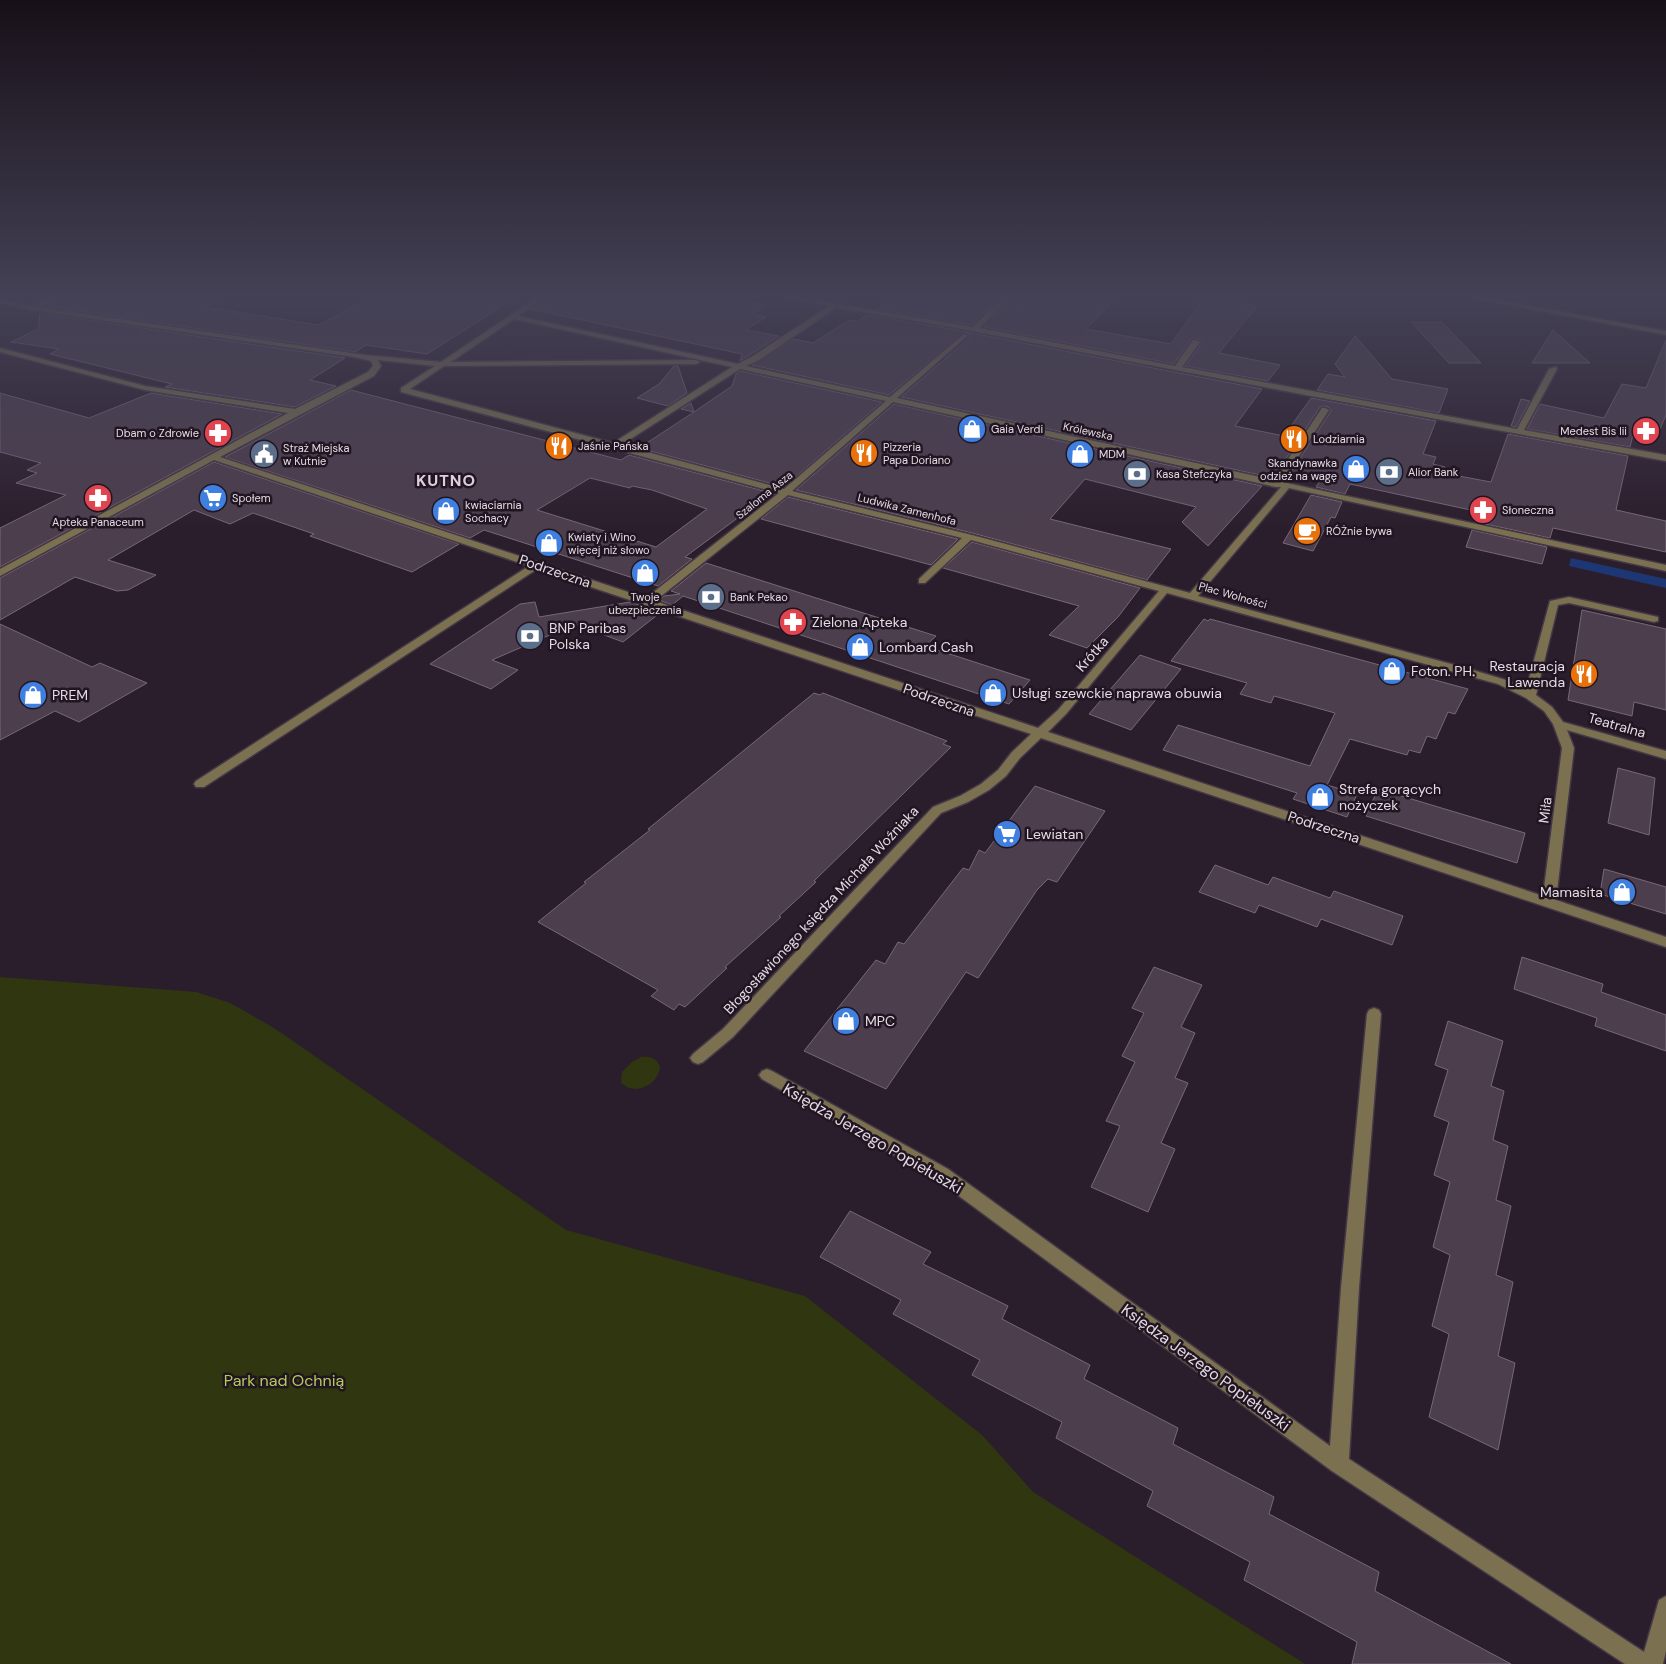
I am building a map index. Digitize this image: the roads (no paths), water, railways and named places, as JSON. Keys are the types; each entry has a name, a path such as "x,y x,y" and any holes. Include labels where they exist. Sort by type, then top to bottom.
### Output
{"street":[{"path":"91,374 145,388 296,412"},
{"path":"0,573 213,456 371,374"},
{"name":"Ludwika Zamenhofa","path":"427,374 404,390 786,492 969,537 1190,598"},
{"path":"616,446 727,374"},
{"name":"Królewska","path":"773,374 1286,486"},
{"name":"Szaloma Asza","path":"646,602 786,492 921,374"},
{"path":"1207,374 1666,458"},
{"path":"1519,432 1551,374"},
{"path":"1276,484 1325,410"},
{"name":"Podrzeczna","path":"213,456 1038,733 1549,901 1666,942"},
{"path":"1286,486 1666,568"},
{"name":"Plac Wolności","path":"1286,486 1190,598 1488,677 1514,687 1530,696 1548,710 1559,724"},
{"path":"922,581 969,537"},
{"path":"200,784 538,564"},
{"name":"Krótka","path":"1038,733 1062,712 1164,591"},
{"path":"1530,696 1554,603 1569,600 1654,619"},
{"name":"Teatralna","path":"1559,724 1666,755"},
{"name":"Miła","path":"1549,901 1568,748 1559,724"},
{"name":"Błogosławionego księdza Michała Woźniaka","path":"698,1058 728,1033 937,810 964,799 984,787 1002,773 1016,755 1038,733"},
{"path":"1339,1464 1350,1288 1374,1014"},
{"name":"Księdza Jerzego Popiełuszki","path":"767,1075 942,1174 1339,1464 1644,1664"},
{"path":"1652,1664 1666,1607"}],"water":[{"path":"1571,558 1666,579 1666,588 1569,566"}],"place":[{"name":"Gaia Verdi","path":"972,429"},
{"name":"Medest Bis Iii","path":"1646,431"},
{"name":"Dbam o Zdrowie","path":"218,433"},
{"name":"Lodziarnia","path":"1294,439"},
{"name":"Jaśnie Pańska","path":"559,446"},
{"name":"Pizzeria Papa Doriano","path":"864,453"},
{"name":"Straż Miejska w Kutnie","path":"264,454"},
{"name":"MDM","path":"1080,454"},
{"name":"Skandynawka odzież na wagę","path":"1356,469"},
{"name":"Alior Bank","path":"1389,472"},
{"name":"Kasa Stefczyka","path":"1137,474"},
{"name":"Apteka Panaceum","path":"98,498"},
{"name":"Społem","path":"213,498"},
{"name":"Słoneczna","path":"1483,510"},
{"name":"kwiaciarnia Sochacy","path":"446,511"},
{"name":"RÓŻnie bywa","path":"1307,531"},
{"name":"Kwiaty i Wino więcej niż słowo","path":"549,543"},
{"name":"Twoje ubezpieczenia","path":"645,573"},
{"name":"Bank Pekao","path":"711,597"},
{"name":"Zielona Apteka","path":"793,622"},
{"name":"BNP Paribas Polska","path":"530,636"},
{"name":"Lombard Cash","path":"860,647"},
{"name":"Foton. PH.","path":"1392,671"},
{"name":"Restauracja Lawenda","path":"1584,674"},
{"name":"Usługi szewckie naprawa obuwia","path":"993,693"},
{"name":"PREM","path":"33,695"},
{"name":"Strefa gorących nożyczek","path":"1320,797"},
{"name":"Lewiatan","path":"1007,834"},
{"name":"Mamasita","path":"1622,892"},
{"name":"MPC","path":"846,1021"}],"district":[{"name":"KUTNO","path":"446,480"}],"park label":[{"name":"Park nad Ochnią","path":"284,1380"}]}
